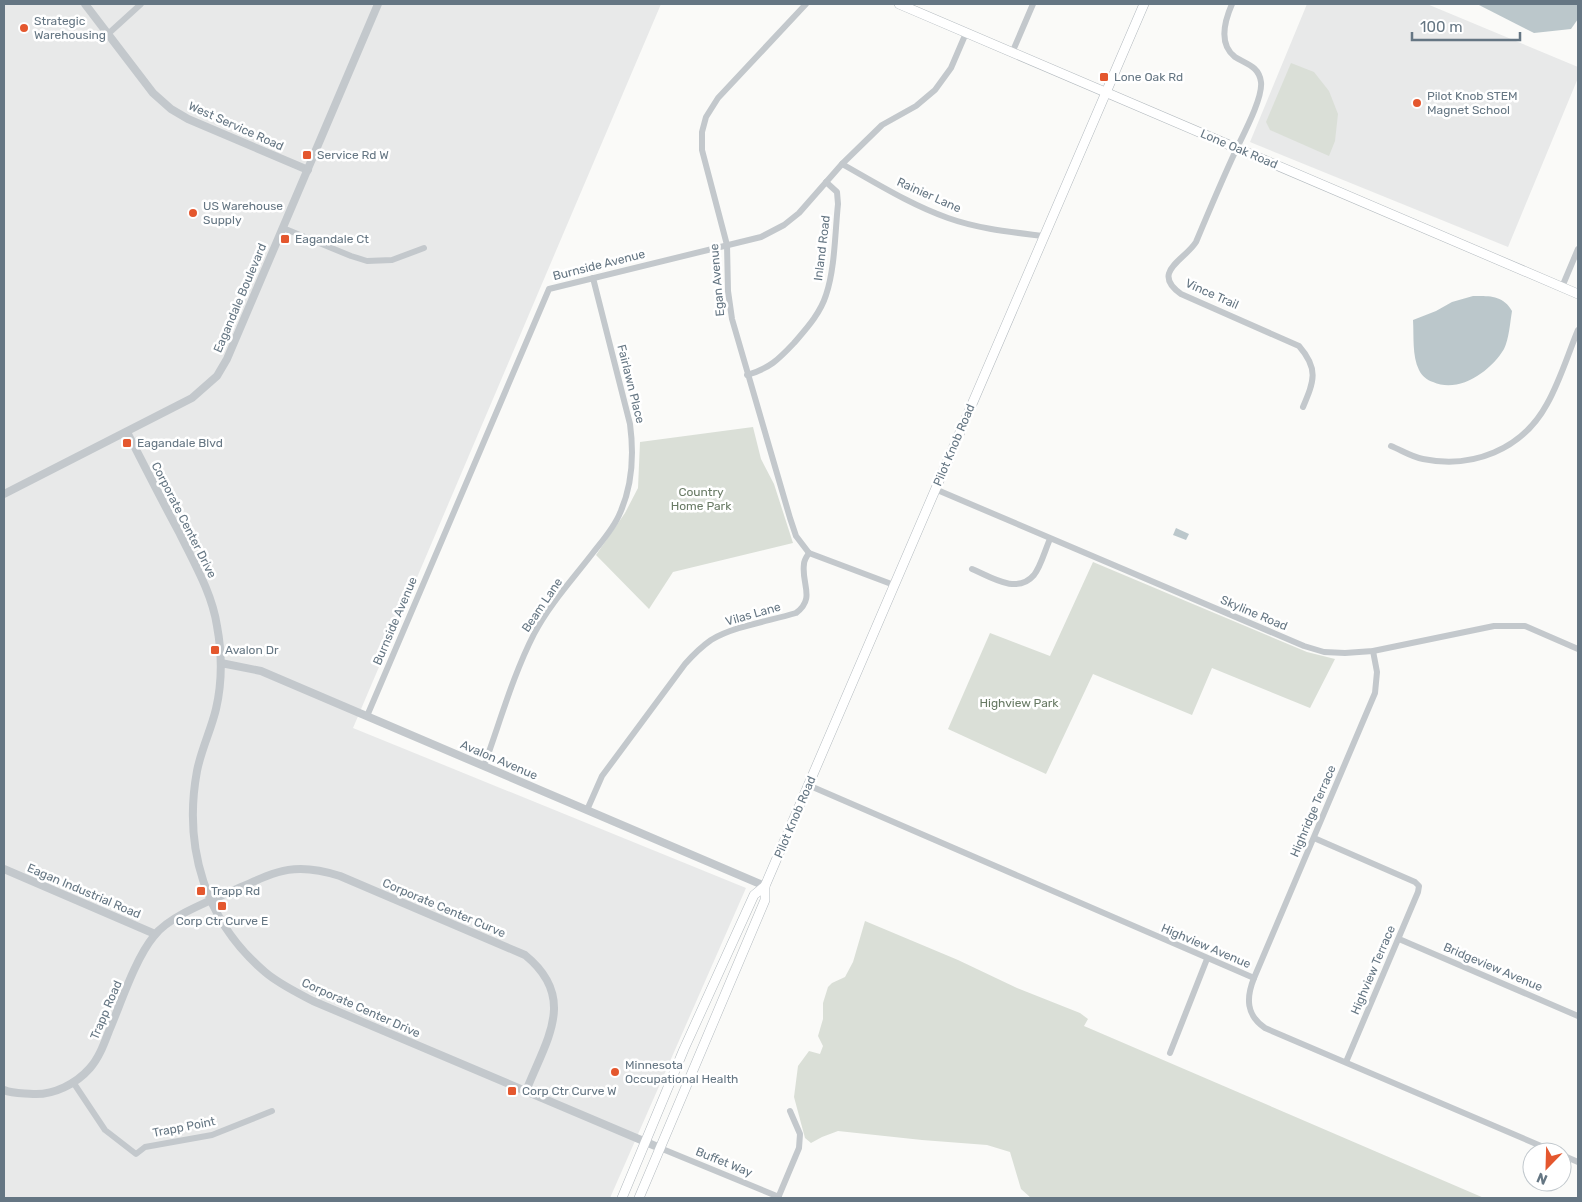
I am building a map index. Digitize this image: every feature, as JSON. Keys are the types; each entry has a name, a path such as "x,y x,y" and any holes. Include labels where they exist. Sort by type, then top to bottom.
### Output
{"main road":[{"name":"Lone Oak Road","path":"899,4 1578,294"},
{"name":"Pilot Knob Road","path":"639,1198 765,900 765,886 1144,4"},
{"name":"Pilot Knob Road","path":"622,1198 684,1049 731,945 754,895 765,886"}],"street":[{"name":"West Service Road","path":"85,4 153,93 171,109 188,119 308,170"},
{"path":"108,34 141,4"},
{"name":"Eagandale Boulevard","path":"4,494 192,398 217,376 227,358 378,4"},
{"name":"Egan Avenue","path":"806,4 718,98 706,116 702,132 702,150 727,245 728,291 732,319 796,536 809,553"},
{"path":"1012,53 1033,4"},
{"path":"1232,4 1225,26 1226,44 1236,58 1255,68 1260,76 1262,85 1243,137 1237,148"},
{"name":"Burnside Avenue","path":"367,716 549,289 761,237 784,225 799,213 842,164 882,125 916,106 935,90 951,68 966,33"},
{"name":"Vince Trail","path":"1237,148 1196,242 1192,249 1174,264 1169,272 1169,280 1172,288 1181,294 1299,346 1312,364 1314,375 1312,387 1303,407"},
{"name":"Rainier Lane","path":"842,164 918,206 949,218 980,227 1043,236"},
{"name":"Inland Road","path":"747,375 758,372 776,362 811,324 826,296 830,277 838,204 837,192 826,182"},
{"path":"283,228 367,261 392,260 424,248"},
{"path":"1562,287 1578,249"},
{"name":"Fairlawn Place","path":"592,278 630,424 633,446 627,496"},
{"path":"1391,446 1421,459 1453,463 1485,457 1514,442 1533,425 1547,404 1578,330"},
{"name":"Corporate Center Drive","path":"127,432 205,584 217,625 221,663 216,708 198,769 192,806 195,855 210,901 224,926 243,951 266,972 289,988 313,1001 660,1148"},
{"name":"Skyline Road","path":"935,489 1304,646 1345,653 1373,650 1494,626 1525,626 1578,649"},
{"name":"Beam Lane","path":"484,766 521,663 534,633 620,515 627,496"},
{"path":"972,569 1008,584 1023,584 1034,574 1050,539"},
{"path":"809,553 894,585"},
{"name":"Vilas Lane","path":"587,810 602,776 685,664 697,651 712,640 728,632 796,614 804,607 807,595 804,563 809,553"},
{"name":"Highridge Terrace","path":"1254,978 1375,693 1378,672 1373,650"},
{"name":"Avalon Avenue","path":"221,663 261,671 765,886"},
{"name":"Highview Avenue","path":"808,785 1254,978 1248,991 1248,1002 1257,1022 1265,1028 1532,1142"},
{"name":"Highview Terrace","path":"1314,838 1414,882 1419,886 1399,939 1346,1062"},
{"name":"Corporate Center Curve","path":"210,901 276,872 299,868 320,869 525,955 537,964 547,977 553,992 555,1008 552,1029 526,1091"},
{"name":"Eagan Industrial Road","path":"4,869 155,934"},
{"name":"Trapp Road","path":"4,1090 41,1094 59,1090 73,1082 90,1068 100,1052 144,950 155,934 174,919 210,901"},
{"name":"Bridgeview Avenue","path":"1399,939 1578,1016"},
{"path":"731,945 744,950"},
{"path":"1170,1052 1208,959"},
{"name":"Trapp Point","path":"73,1082 105,1130 136,1154 145,1146 212,1135 272,1111"},
{"path":"778,1198 799,1148 800,1134 790,1111"},
{"name":"Buffet Way","path":"660,1148 778,1198"}],"shaded area":[{"path":"4,4 661,4 353,728 746,888 610,1198 4,1198"},
{"name":"Pilot Knob STEM Magnet School","path":"1307,4 1427,4 1578,67 1578,78 1508,247 1250,142"},
{"path":"1477,4 1578,4 1578,19 1571,29 1534,33"},
{"path":"1473,296 1500,299 1512,311 1504,349 1483,372 1463,383 1443,385 1425,378 1419,370 1414,352 1413,320 1452,302"},
{"path":"1176,528 1189,534 1186,540 1173,535"}],"green space":[{"path":"1291,63 1314,72 1329,91 1338,114 1335,141 1329,156 1270,130 1266,122"},
{"name":"Country Home Park","path":"753,427 761,459 774,484 793,543 673,572 649,609 596,555 625,513 638,488 640,442"},
{"name":"Highview Park","path":"1093,562 1307,652 1335,659 1310,708 1212,668 1192,715 1093,674 1046,774 948,729 990,633 1050,656"},
{"path":"865,921 958,960 1017,988 1080,1013 1088,1019 1084,1026 1484,1198 1031,1198 1021,1189 1010,1152 987,1145 838,1131 811,1143 805,1138 794,1097 798,1066 809,1051 820,1054 823,1046 818,1036 823,1019 823,1003 828,987 845,977 853,962"}],"place":[{"name":"Strategic Warehousing","path":"24,28"},
{"name":"Lone Oak Rd","path":"1104,77"},
{"name":"Pilot Knob STEM Magnet School","path":"1417,103"},
{"name":"Service Rd W","path":"307,155"},
{"name":"US Warehouse Supply","path":"193,213"},
{"name":"Eagandale Ct","path":"285,239"},
{"name":"Eagandale Blvd","path":"127,443"},
{"name":"Avalon Dr","path":"215,650"},
{"name":"Trapp Rd","path":"201,891"},
{"name":"Corp Ctr Curve E","path":"222,906"},
{"name":"Minnesota Occupational Health","path":"615,1072"},
{"name":"Corp Ctr Curve W","path":"512,1091"}]}
